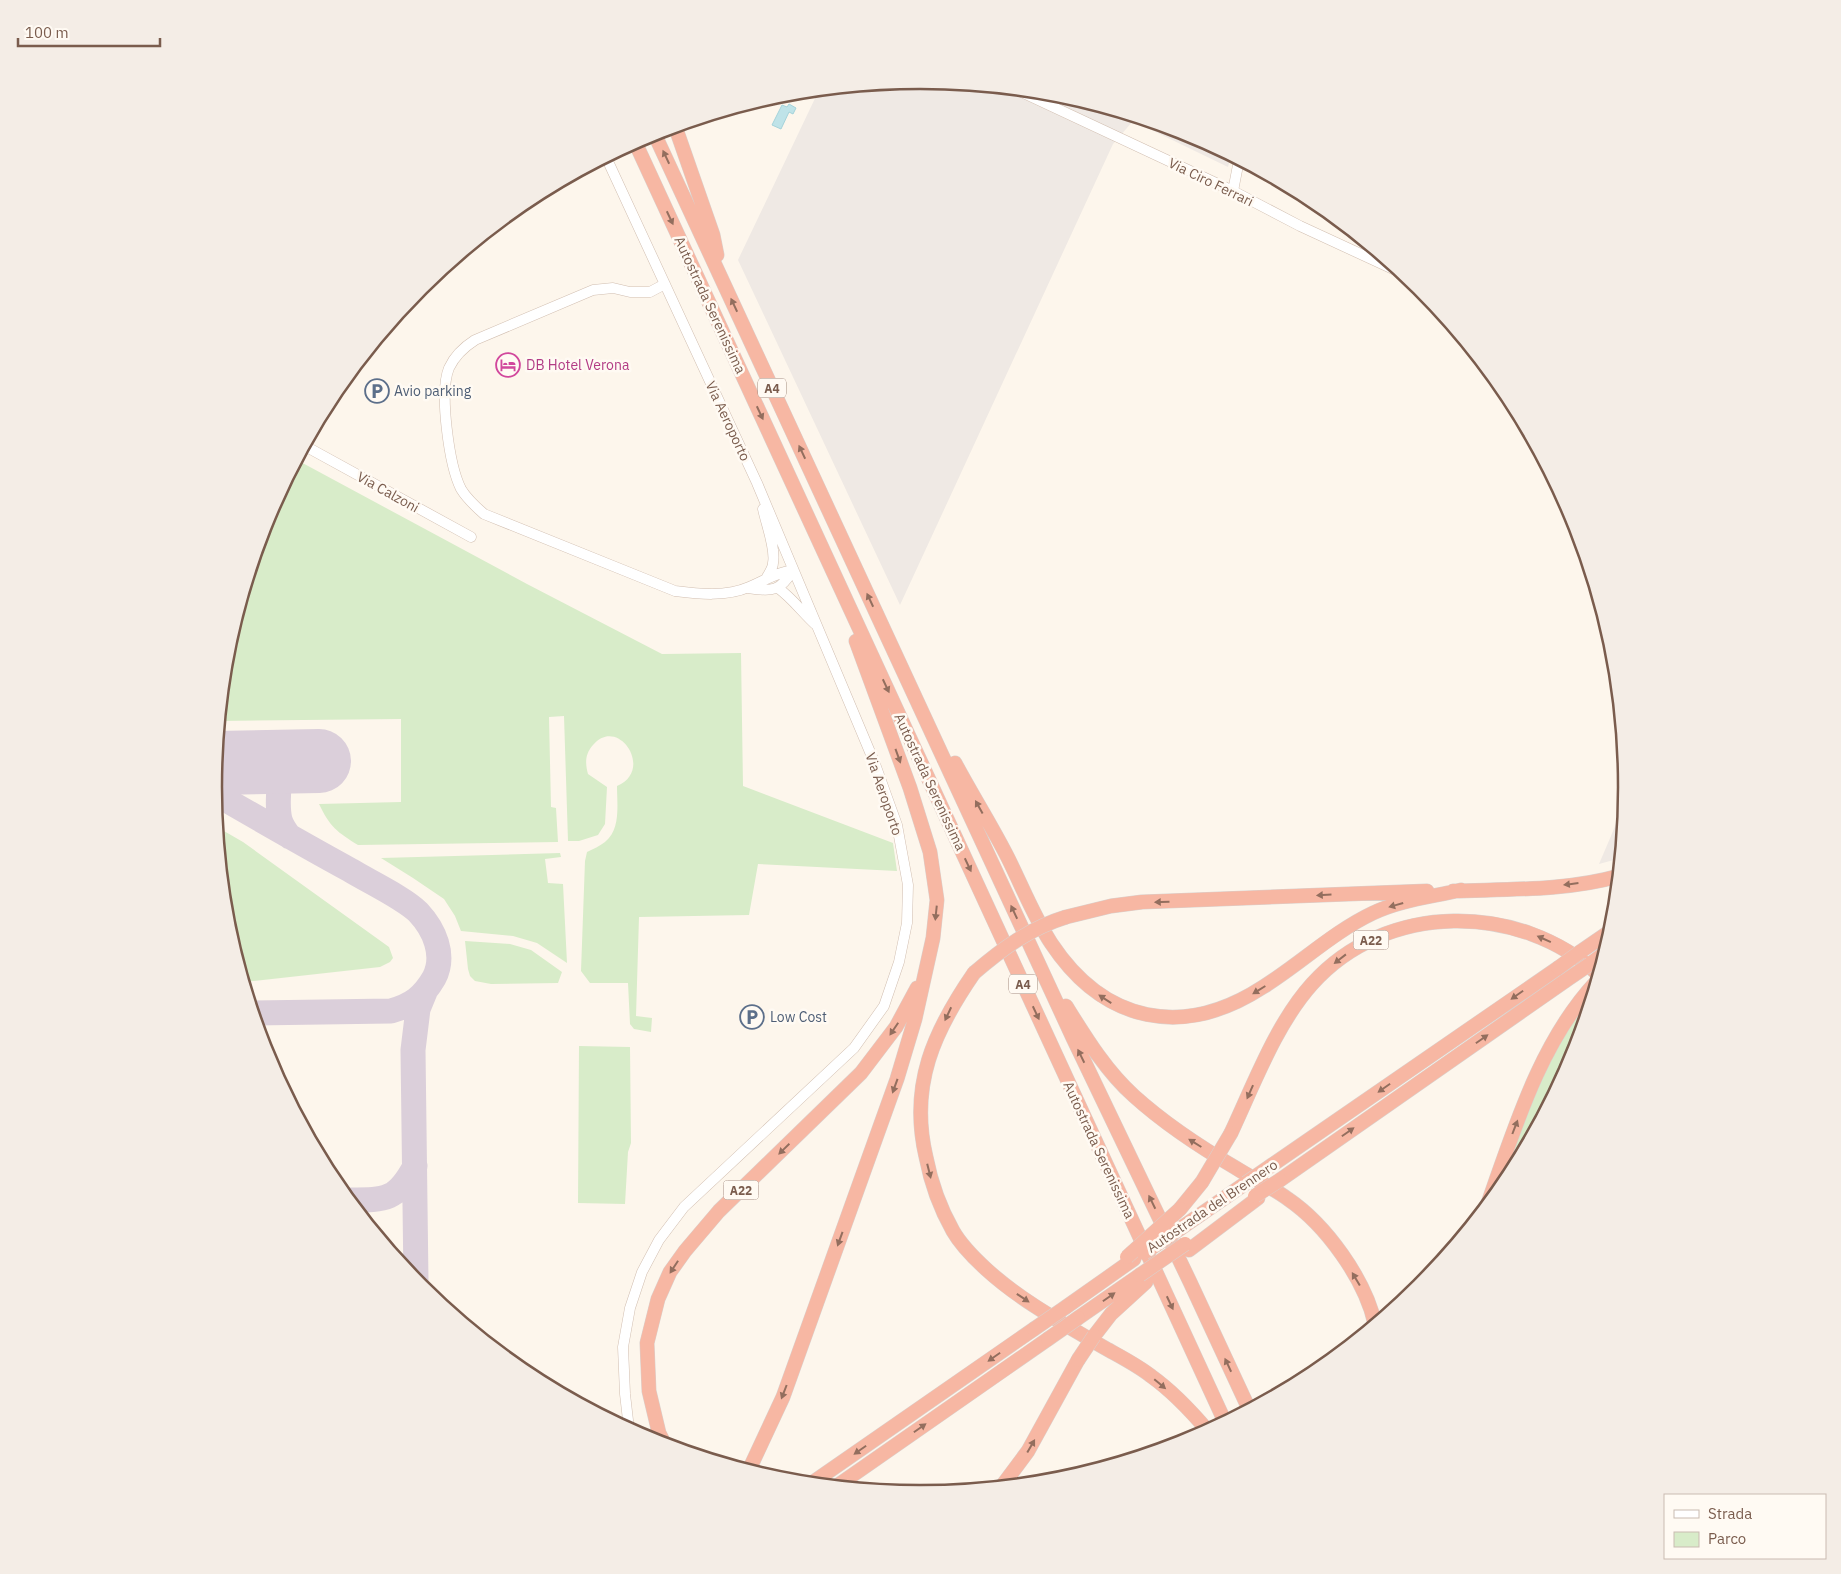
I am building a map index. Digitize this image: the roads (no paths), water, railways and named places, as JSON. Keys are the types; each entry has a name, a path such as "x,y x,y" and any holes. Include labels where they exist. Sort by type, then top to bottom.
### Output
{"highway":[{"path":"677,133 713,235 724,284"},
{"name":"Autostrada Serenissima","path":"658,140 1035,956 1247,1404"},
{"name":"Autostrada Serenissima","path":"638,149 1222,1416"},
{"name":"A4","path":"822,546 910,788 930,852 937,900 933,938 926,972"},
{"path":"890,644 1007,856 1048,939 1088,986 1113,1004 1129,1010 1163,1017 1181,1017 1209,1013 1234,1004 1263,987 1346,927 1373,913 1396,904 1460,890"},
{"path":"1203,1425 1180,1401 1150,1375 1039,1310 1003,1285 975,1259 954,1233 940,1205 930,1174 922,1139 920,1115 923,1081 933,1044 952,1006 974,973 989,959 1026,933 1047,923 1111,906 1142,902 1543,888 1602,881 1613,878"},
{"name":"A22","path":"1130,1258 1180,1209 1202,1182 1231,1133 1267,1056 1301,999 1326,970 1347,954 1371,940 1404,928 1432,922 1465,920 1515,928 1543,938 1595,970"},
{"name":"Autostrada del Brennero","path":"1130,1258 1181,1228 1602,937"},
{"path":"1035,956 1087,1039 1116,1078 1135,1097 1182,1134 1288,1198 1314,1222 1333,1242 1362,1288 1374,1318"},
{"name":"Autostrada del Brennero","path":"845,1481 1048,1338 1143,1279 1308,1160 1565,981 1594,970"},
{"path":"752,1464 782,1397 897,1079 915,1019 926,972"},
{"name":"A22","path":"660,1435 649,1391 647,1343 658,1299 670,1272 719,1211 861,1074 896,1027 926,972"},
{"path":"1495,1183 1511,1137 1537,1074 1560,1033 1587,994"},
{"path":"820,1478 1066,1307 1130,1258"},
{"path":"1007,1480 1028,1451 1078,1360 1094,1336 1143,1279"}],"street":[{"name":"Via Ciro Ferrari","path":"1036,99 1384,265"},
{"name":"Via Aeroporto","path":"609,163 757,483 875,764 898,825 908,884 907,923 900,962 884,1006 854,1048 684,1207 659,1240 642,1272 630,1308 622,1347 624,1394 628,1420"},
{"path":"1232,191 1238,165"},
{"path":"665,284 650,292 630,292 613,288 593,290 475,340 464,347 448,369 446,388 447,426 451,461 462,491 473,505 484,514 675,591 701,594 725,593 748,588 779,572 794,570"},
{"name":"Via Calzoni","path":"310,449 471,537"},
{"path":"757,483 768,532 774,549 774,564 767,577"},
{"path":"748,588 762,590 778,588 786,582 794,570"},
{"path":"778,588 789,596 817,626"}],"water":[{"path":"789,104 796,108 793,114 789,112 781,129 772,125 782,105 787,107"}],"place":[{"name":"DB Hotel Verona","path":"508,365"},
{"name":"Avio parking","path":"377,391"},
{"name":"Low Cost","path":"752,1017"}]}
